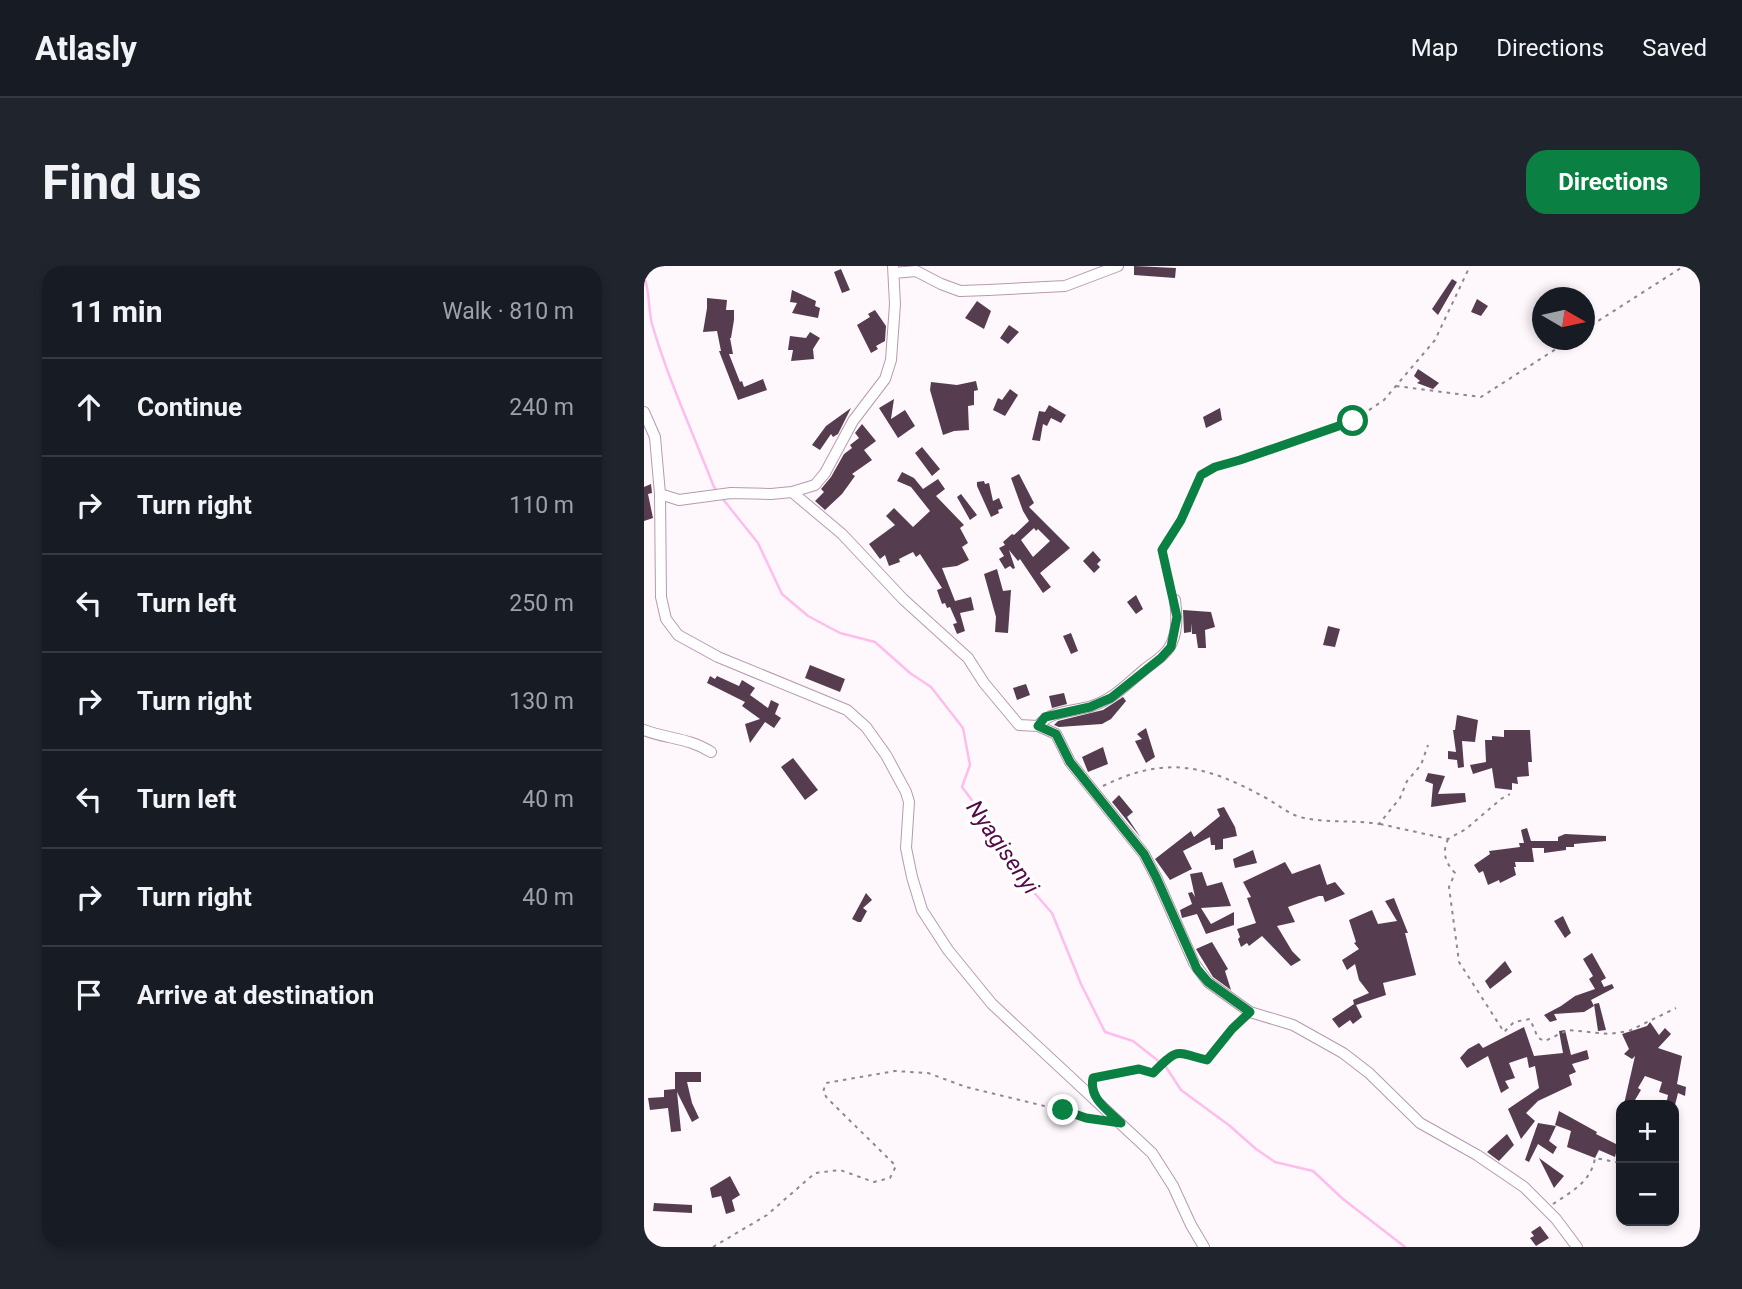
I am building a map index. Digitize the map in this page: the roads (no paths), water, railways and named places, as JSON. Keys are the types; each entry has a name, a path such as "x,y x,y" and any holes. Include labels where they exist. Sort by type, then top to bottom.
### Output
{"street":[{"path":"660,494 679,500 731,493 792,492 815,485 825,473 853,421 885,379 891,359 895,304 893,269 916,271 960,291 1065,286 1118,266"},
{"path":"644,412 655,437 660,494 661,597 666,619 678,635 718,657 847,710 866,727 886,755 906,792 909,802 906,848 922,910 948,950 992,1004 1152,1153 1173,1186 1204,1247"},
{"path":"792,492 842,534 903,599 968,657 984,683 1019,725 1038,726 1056,734 1070,762 1144,854 1197,969 1208,982 1250,1012 1293,1026 1343,1053 1420,1123 1503,1171 1546,1208 1577,1247"},
{"path":"1038,726 1045,717 1090,707 1111,698 1161,658 1171,647 1175,633 1175,600"},
{"path":"644,730 700,744 712,752"}],"waterway":[{"name":"Nyagisenyi","path":"644,276 658,345 718,492"},
{"name":"Nyagisenyi","path":"722,498 758,543 782,594 808,616 840,633 875,642 910,673 931,687 963,728 970,765 962,787 995,831 1024,881 1052,913 1081,984 1105,1032 1133,1041 1166,1067 1181,1090 1256,1149 1275,1162 1313,1171 1343,1199 1405,1247"}]}
